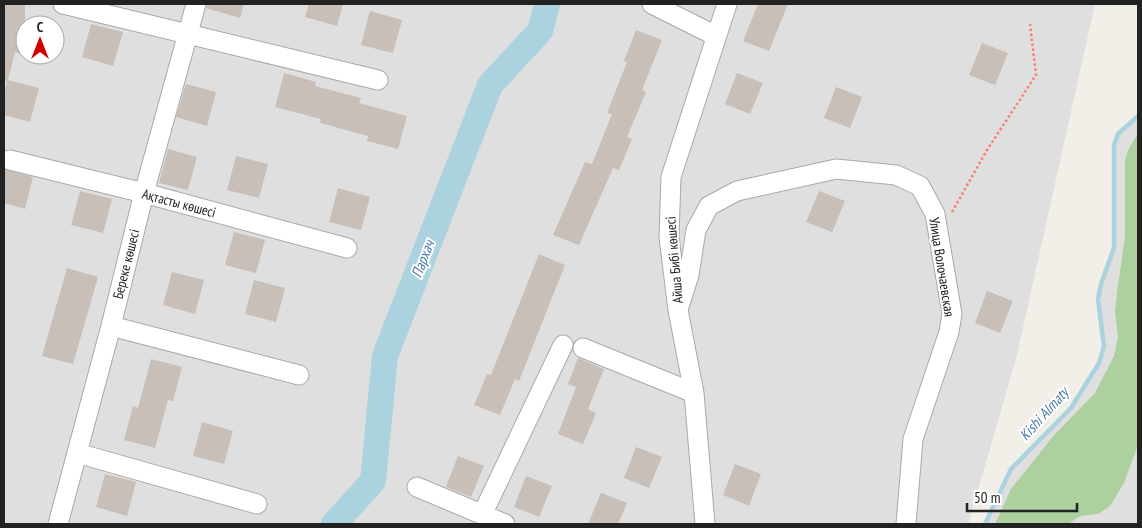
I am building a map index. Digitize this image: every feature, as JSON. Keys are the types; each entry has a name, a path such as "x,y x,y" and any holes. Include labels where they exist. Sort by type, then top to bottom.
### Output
{"street":[{"path":"63,4 188,36 378,80"},
{"name":"Береке көшесі","path":"58,524 111,326 144,193 196,4"},
{"path":"652,4 716,36"},
{"name":"Айша Бибі көшесі","path":"705,524 694,393 678,310 669,237 671,177 727,4"},
{"name":"Ақтасты көшесі","path":"10,160 144,193 347,248"},
{"name":"Улица Волочаевская","path":"678,310 689,275 696,230 709,206 737,191 836,169 896,175 920,186 935,214 952,314 949,332 913,439 906,524"},
{"path":"111,326 299,375"},
{"path":"482,515 563,344"},
{"path":"583,348 694,393"},
{"path":"77,453 258,504"},
{"path":"417,487 505,524"}],"path":[{"path":"939,235 986,150 1036,75 1030,24"}],"shaded area":[{"path":"4,4 1095,4 1016,359 968,524 4,524"},
{"path":"1138,116 1138,524 985,524 1011,469 1071,408 1099,363 1104,347 1098,299 1101,284 1114,248 1114,145 1118,134"}],"green space":[{"path":"1138,133 1138,445 1124,483 1110,506 1098,514 1080,516 1068,524 995,524 1011,489 1055,434 1095,393 1114,356 1118,337 1115,312 1125,237 1125,161 1128,150"}],"building":[{"path":"4,4 25,4 25,15 15,15 15,52 8,80 39,88 30,122 4,115 4,93 7,81 4,81"},
{"path":"207,4 244,4 240,18 206,8"},
{"path":"309,4 343,4 337,26 305,17"},
{"path":"758,4 788,4 769,51 743,41"},
{"path":"370,11 402,20 393,53 361,45"},
{"path":"91,24 123,32 113,66 82,57"},
{"path":"636,30 662,40 642,90 646,92 627,137 632,139 619,170 613,168 579,245 553,235 585,162 592,164 612,114 607,113 627,62 624,61"},
{"path":"982,43 1008,53 995,85 969,75"},
{"path":"284,73 316,82 315,86 361,98 359,103 407,116 398,149 367,141 368,136 320,123 321,119 275,107"},
{"path":"737,73 763,83 750,114 725,104"},
{"path":"186,84 216,92 207,126 176,117"},
{"path":"836,87 862,97 850,128 824,118"},
{"path":"168,149 197,157 188,190 159,183"},
{"path":"236,156 268,164 259,198 227,190"},
{"path":"4,169 33,177 25,209 4,203"},
{"path":"338,188 370,197 361,230 329,222"},
{"path":"80,191 112,199 103,233 71,225"},
{"path":"819,191 845,201 832,232 806,222"},
{"path":"234,232 265,240 256,273 225,265"},
{"path":"539,254 565,265 519,381 515,379 500,415 474,405 487,374 491,375"},
{"path":"67,268 98,277 73,364 42,356"},
{"path":"172,272 204,280 195,314 163,305"},
{"path":"254,280 285,288 276,322 245,314"},
{"path":"987,291 1013,301 1000,333 975,323"},
{"path":"578,358 604,369 588,409 596,413 583,444 558,434 576,387 568,384"},
{"path":"151,359 182,367 173,401 168,400 155,448 124,440 133,406 138,408"},
{"path":"202,422 233,431 224,464 193,456"},
{"path":"636,447 662,457 649,488 624,478"},
{"path":"458,456 484,466 471,497 446,487"},
{"path":"735,464 761,474 749,506 723,495"},
{"path":"105,474 136,482 127,516 96,507"},
{"path":"526,476 552,486 539,517 514,507"},
{"path":"601,493 627,503 618,524 588,524"}],"waterway":[{"name":"Пархач","path":"334,524 373,481 385,356 490,85 540,31 547,4"},
{"name":"Kіshі Almaty","path":"985,524 1011,469 1071,408 1099,363 1104,347 1098,299 1101,284 1114,248 1114,145 1118,134 1138,116"}]}
